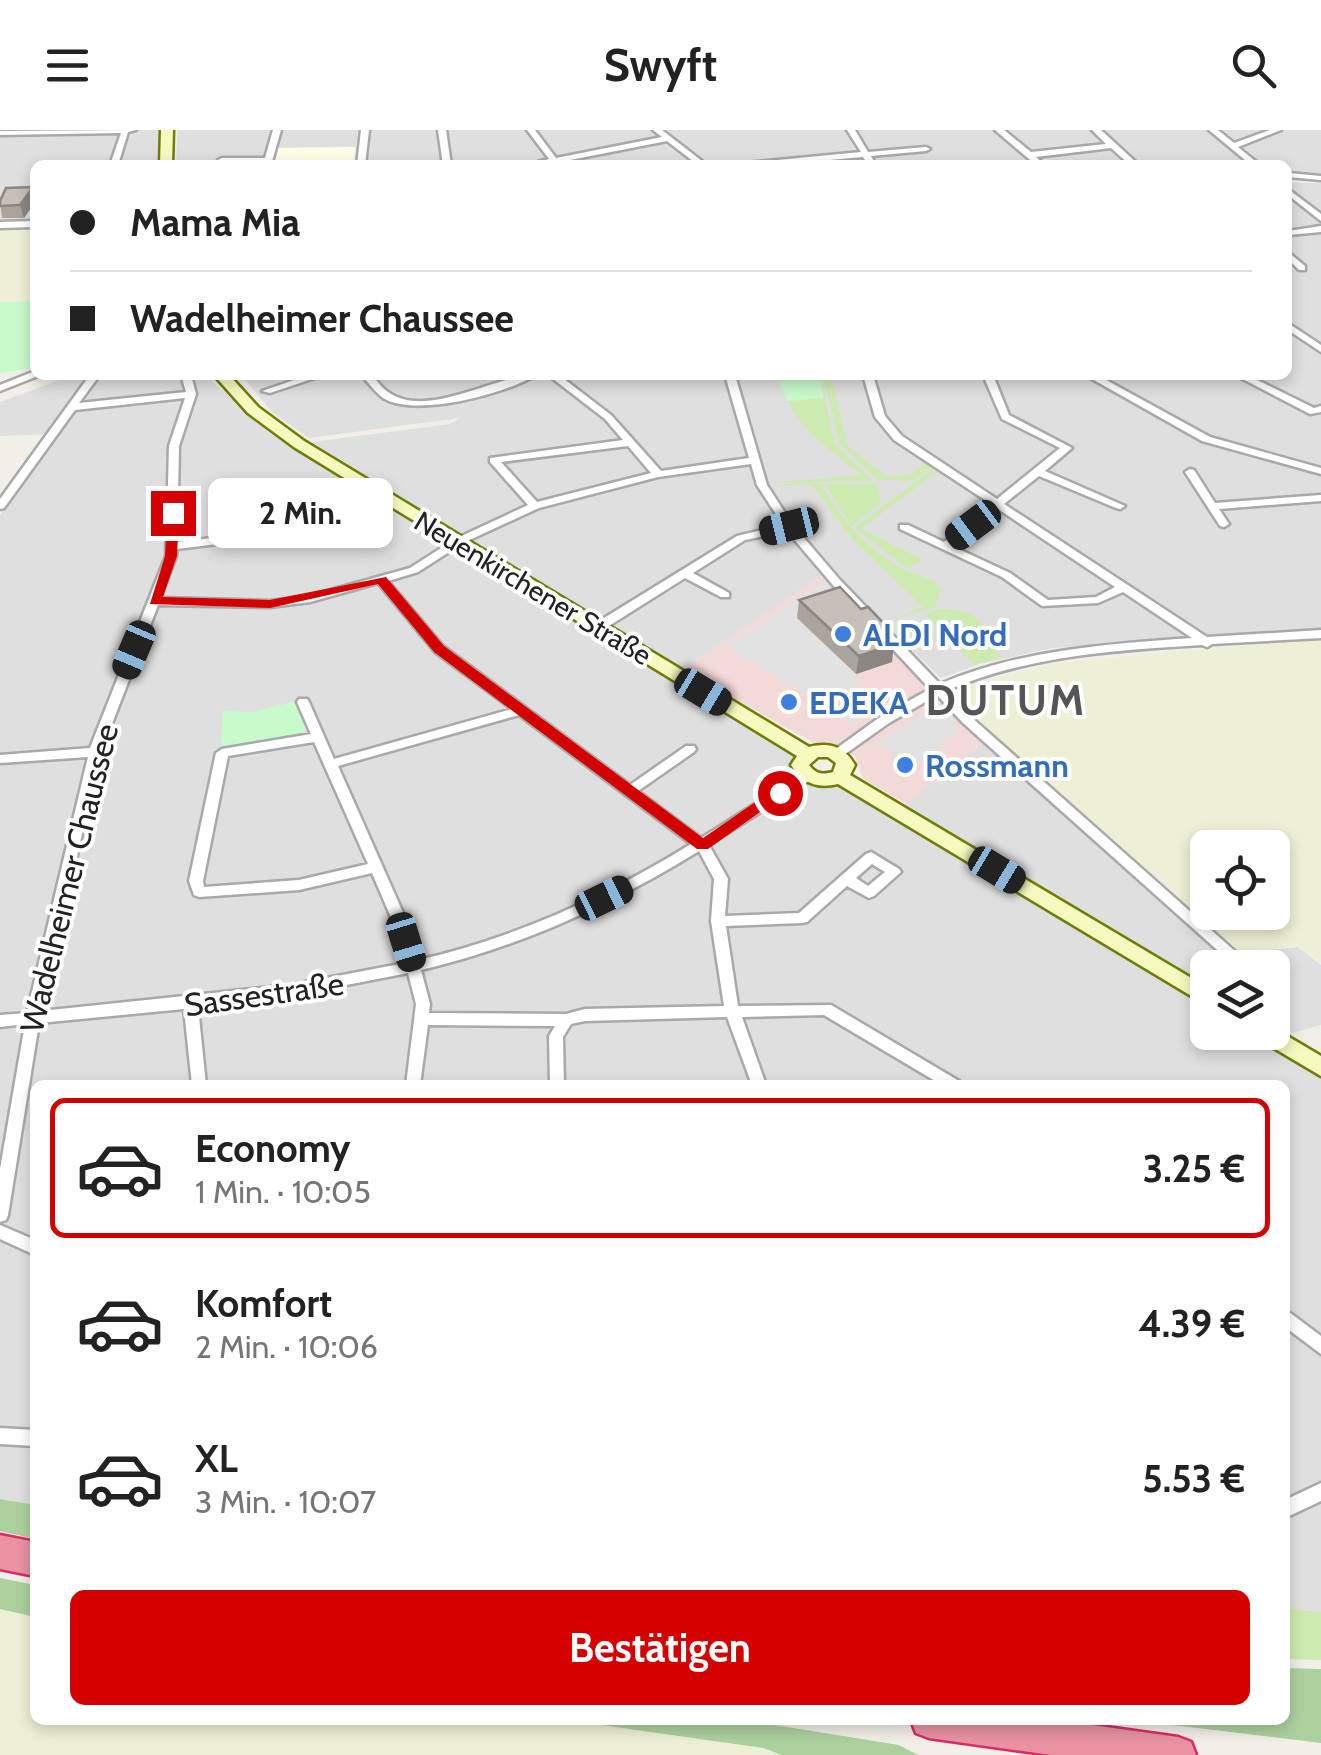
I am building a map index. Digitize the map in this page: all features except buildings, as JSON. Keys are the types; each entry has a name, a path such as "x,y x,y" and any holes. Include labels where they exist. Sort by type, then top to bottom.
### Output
{"highway":[{"path":"0,1552 30,1558"},
{"path":"965,1725 1178,1755"}],"street":[{"path":"115,160 124,130"},
{"path":"0,133 132,130"},
{"path":"166,160 167,130"},
{"path":"268,160 277,130"},
{"path":"362,160 365,130"},
{"path":"442,130 446,160"},
{"path":"532,130 554,160"},
{"path":"657,130 695,160"},
{"path":"851,130 869,160"},
{"path":"999,130 1035,160"},
{"path":"1096,130 1130,160"},
{"path":"1213,130 1250,160"},
{"path":"1233,146 1277,130"},
{"path":"570,160 666,139"},
{"path":"1030,155 1114,145"},
{"path":"791,160 926,149"},
{"path":"1292,175 1321,178"},
{"path":"1292,194 1321,218"},
{"path":"0,225 30,224"},
{"path":"1292,233 1321,229"},
{"path":"1292,259 1302,268"},
{"path":"1292,329 1319,348"},
{"path":"0,388 30,376"},
{"path":"0,506 91,380"},
{"path":"71,407 191,394 187,380"},
{"name":"Neuenkirchener Straße","path":"225,380 274,426 806,754"},
{"path":"268,392 304,380"},
{"path":"371,380 391,399 408,402 485,394 519,380"},
{"path":"560,380 608,417 658,474"},
{"path":"731,380 752,462 789,526 937,690 1226,950"},
{"path":"870,380 886,427 1208,644"},
{"path":"945,546 1067,448 1006,417 990,380"},
{"path":"1099,380 1206,439 1321,471"},
{"path":"1250,380 1313,412 1321,409"},
{"name":"Wadelheimer Chaussee","path":"0,1215 33,1018 95,752 155,601 172,546 174,446 191,394"},
{"path":"535,506 494,460 632,442"},
{"path":"155,601 270,604 381,580 414,570 460,541 535,506 658,474 752,462"},
{"path":"1039,472 1120,506"},
{"path":"1190,472 1224,524"},
{"path":"1213,506 1321,498"},
{"path":"600,626 741,538 789,526"},
{"path":"904,527 1006,574 1046,604 1098,600 1125,587"},
{"path":"172,546 273,534"},
{"path":"684,572 726,595"},
{"path":"381,580 439,649 703,846 721,879 718,921 732,1010 757,1080"},
{"path":"838,754 885,718 937,690 1011,664 1055,656 1321,634"},
{"path":"303,702 376,868 414,970 422,1019 415,1080"},
{"path":"331,764 522,710"},
{"path":"318,737 222,754 196,882 200,892 299,885 376,868"},
{"path":"630,791 690,749"},
{"path":"840,777 846,765 838,754 822,750 806,754 800,765 808,776 824,781 840,777 1190,987"},
{"path":"0,759 95,752"},
{"name":"Sassestraße","path":"0,1021 191,1005 345,984 414,970 575,913 703,846 808,776"},
{"path":"718,921 802,918 846,879"},
{"path":"191,1005 199,1080"},
{"path":"422,1019 566,1020 585,1014 826,1009 946,1080"},
{"path":"556,1080 556,1036 566,1020"},
{"path":"1290,1048 1321,1067"},
{"path":"0,1232 30,1246"},
{"path":"1290,1322 1321,1346"},
{"path":"0,1436 30,1438"},
{"path":"1290,1508 1321,1492"}],"shaded area":[{"path":"0,130 162,130 162,160 30,160 30,222 0,224"},
{"path":"177,130 358,130 356,147 265,148 262,160 176,160"},
{"path":"370,130 1205,130 1243,160 367,160"},
{"path":"1223,130 1321,130 1321,175 1292,171 1292,160 1258,160"},
{"path":"355,147 354,160 276,160 278,148"},
{"path":"1292,183 1321,183 1321,629 1054,648 979,664 941,678 830,571 682,670 312,442 450,424 460,418 309,438 272,412 245,380 555,380 582,401 591,399 565,380 1292,380"},
{"path":"30,226 30,300 0,301 0,227"},
{"path":"59,380 211,380 278,438 764,732 799,755 796,764 840,782 894,813 985,741 1190,921 1190,930 1200,930 1222,950 1190,950 1190,1050 1288,1050 1321,1071 1321,1612 1290,1609 1290,1080 30,1080 30,1504 0,1499 0,515 58,434 0,436 0,402"},
{"path":"822,576 985,741 907,804 863,779 855,756 839,747 822,747 682,670"},
{"path":"828,579 850,602 798,619 819,642 826,641 856,674 857,687 879,704 853,724 726,646"},
{"path":"1321,638 1321,963 1299,946 1229,950 1207,930 1290,930 1290,830 1190,830 1190,915 948,697 971,685 1057,663"},
{"path":"937,705 954,714 958,731 916,766 876,743"},
{"path":"1298,947 1321,965 1321,1025 1290,1034 1290,950 1268,950"},
{"path":"0,1610 30,1616 30,1725 601,1725 763,1748 782,1755 0,1755"}],"green space":[{"path":"30,301 30,369 0,373 0,302"},
{"path":"779,380 821,380 834,443 873,481 769,483 861,475 802,423"},
{"path":"779,380 820,380 824,398 787,401"},
{"path":"824,380 832,380 847,446 887,477 909,475 927,462 932,466 912,481 878,480 839,443"},
{"path":"935,467 934,474 861,529 922,559 909,569 854,528"},
{"path":"821,484 864,541 901,568 937,585 941,590 935,607 891,620 923,607 853,540 812,485 770,486"},
{"path":"825,484 877,484 881,503 851,526"},
{"path":"939,609 973,615 1001,657 974,665 925,614 891,625"},
{"path":"296,701 307,726 303,734 228,748 221,745 223,711 254,712"},
{"path":"0,1499 30,1504 30,1538 0,1531"},
{"path":"0,1578 30,1584 30,1616 0,1609"},
{"path":"1290,1609 1321,1612 1321,1660 1290,1659"},
{"path":"1290,1668 1321,1669 1321,1743 1172,1725 1290,1725"},
{"path":"601,1725 774,1725 899,1745 918,1755 782,1755 763,1748"}],"place":[{"name":"ALDI Nord","path":"843,634"},
{"name":"EDEKA","path":"789,702"},
{"name":"Rossmann","path":"905,765"}],"district":[{"name":"DUTUM","path":"1006,700"}],"route":[{"path":"173,513 171,556 155,601 270,604 310,599 381,580 439,649 703,846 780,793"}]}
